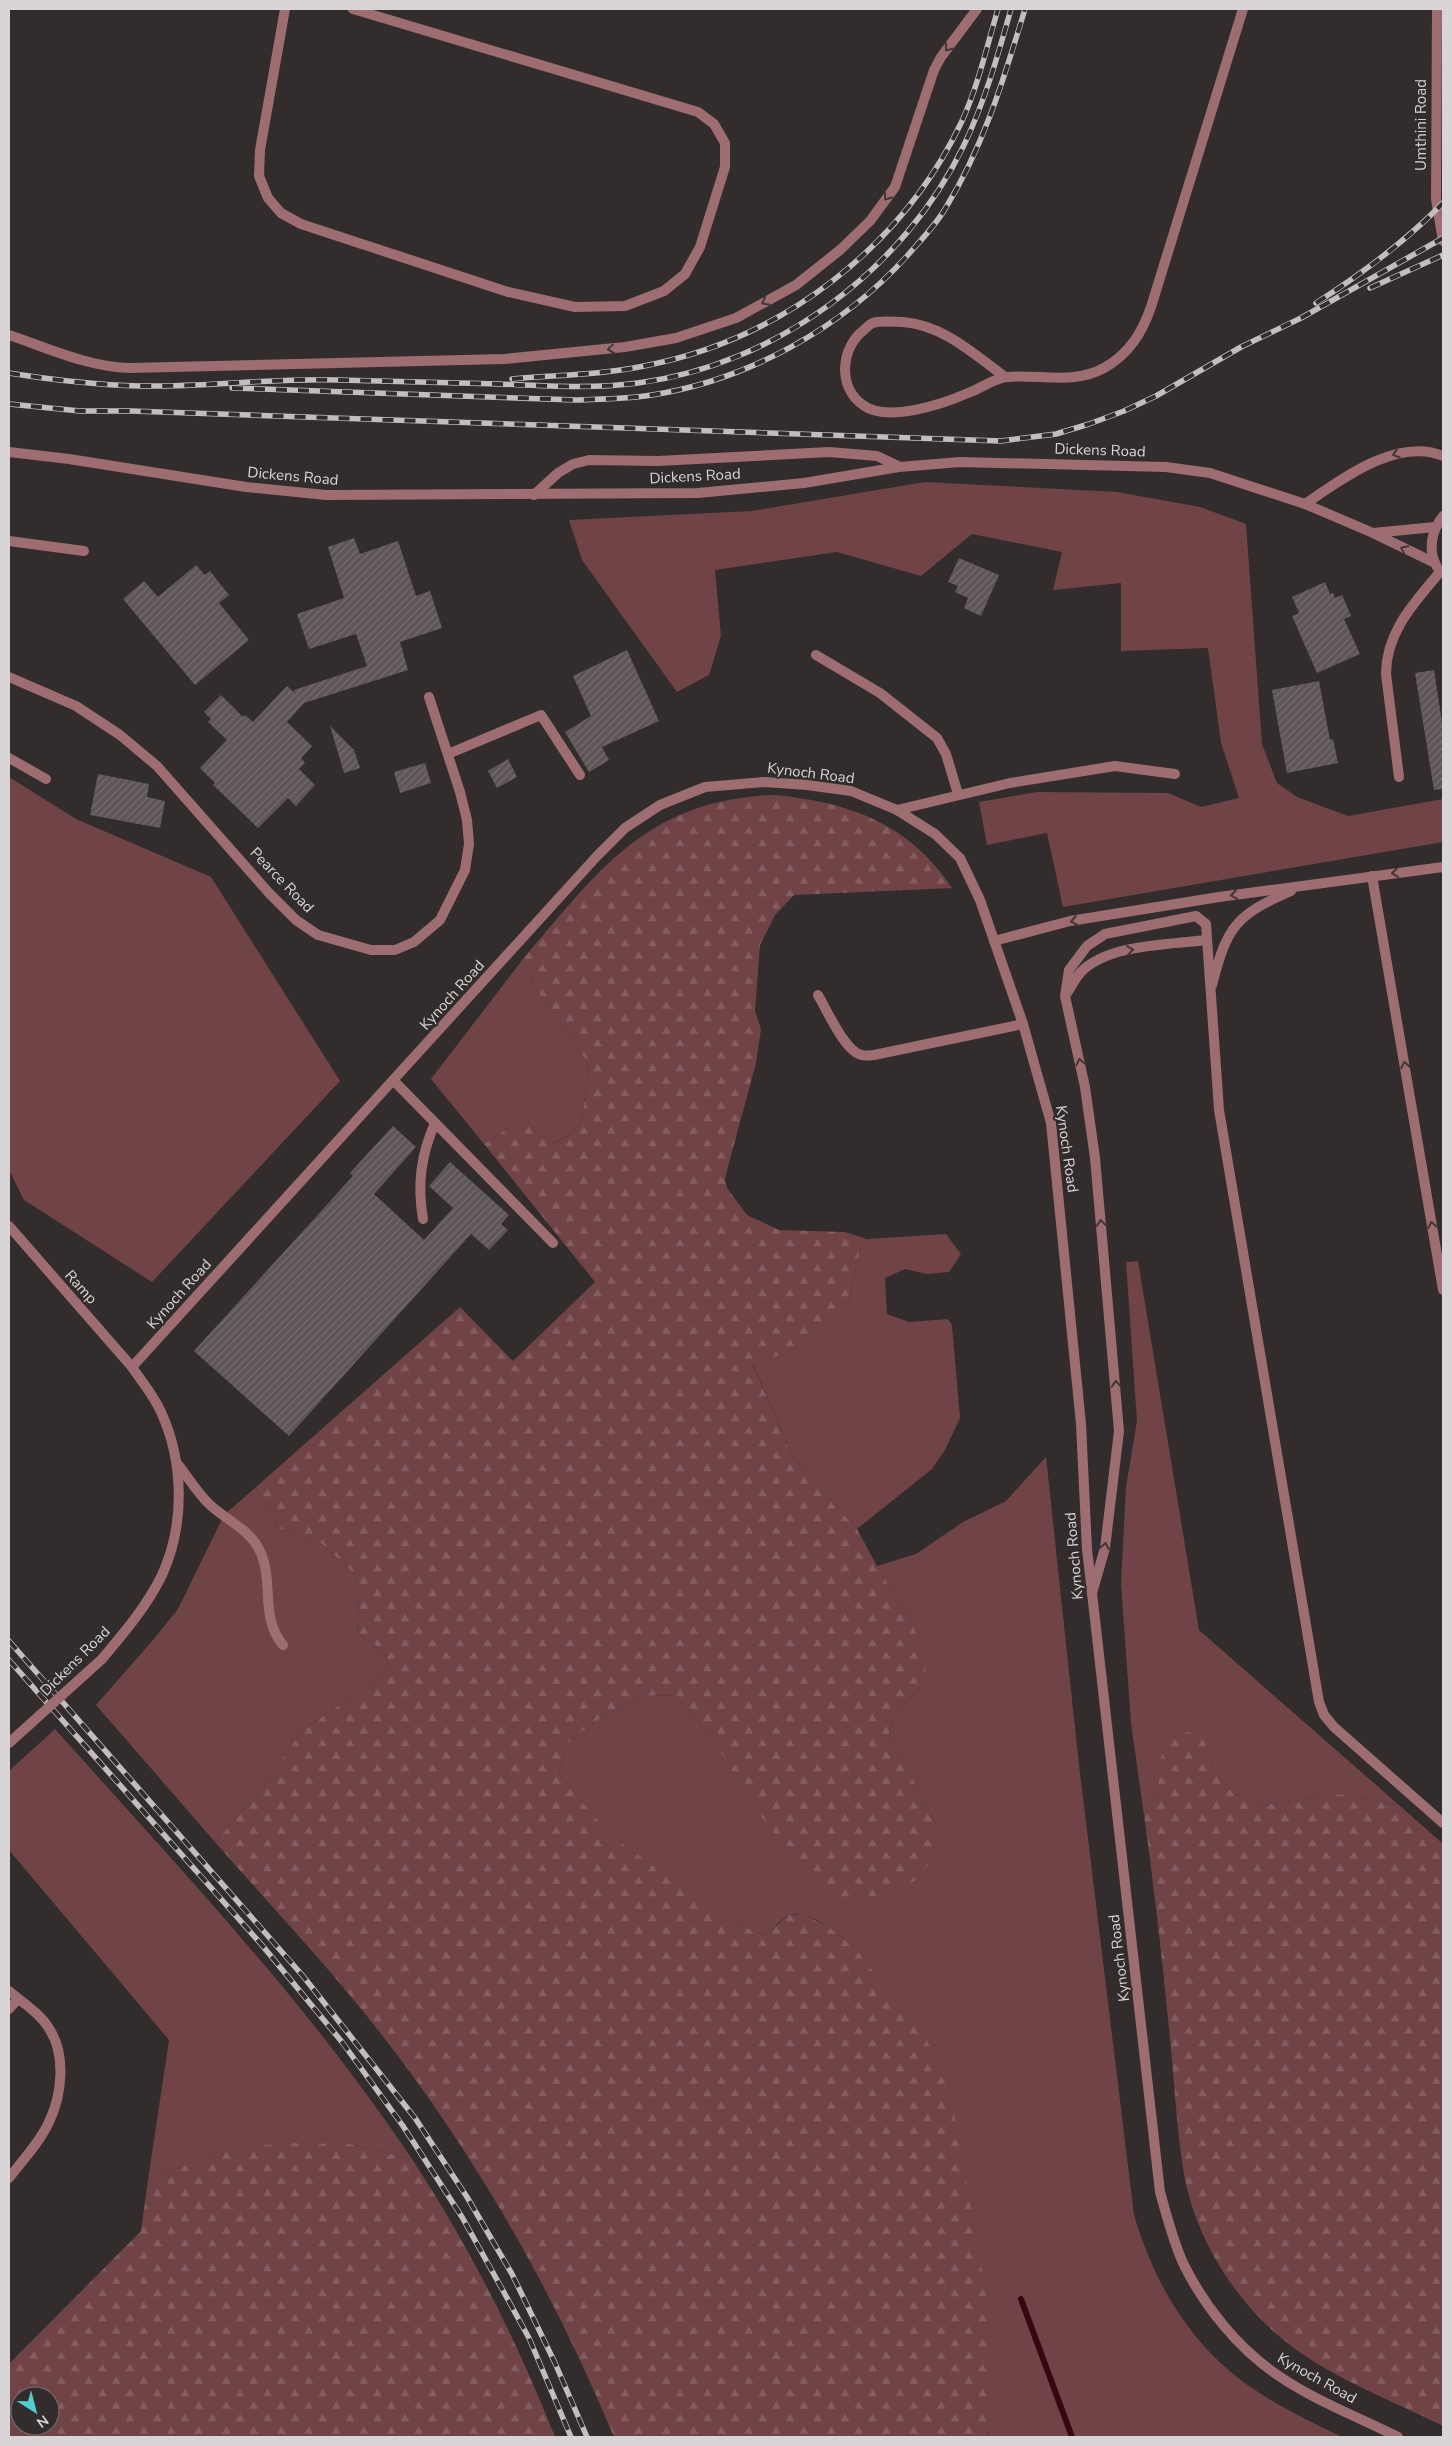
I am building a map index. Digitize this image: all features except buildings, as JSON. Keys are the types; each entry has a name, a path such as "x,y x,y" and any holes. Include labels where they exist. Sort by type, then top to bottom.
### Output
{"street":[{"path":"285,9 260,150 259,167 259,176 268,198 281,213 301,224 499,289 575,307 625,306 664,292 685,274 700,247 725,167 725,143 714,124 698,112 353,9"},
{"path":"9,335 109,368 504,359 625,347 684,336 736,318 796,285 840,250 870,221 895,186 934,70 941,57 977,9"},
{"path":"1005,377 941,331 904,322 872,323 856,336 846,352 844,368 850,390 863,405 886,414 922,408 966,394 1005,377 1068,378 1095,372 1117,360 1143,330 1243,9"},
{"name":"Umthini Road","path":"1437,9 1436,199 1443,241"},
{"path":"1305,504 1337,483 1386,457 1419,450 1443,456"},
{"name":"Dickens Road","path":"9,452 69,459 246,487 326,495 698,493 804,483 899,467 960,462 999,461 1166,468 1210,473 1305,504 1373,533 1439,570"},
{"path":"534,495 565,468 589,460 658,461 829,452 876,456 899,467"},
{"path":"1399,777 1391,723 1386,657 1392,638 1402,620 1439,570 1431,545 1435,527 1443,516"},
{"name":"Dickens Road","path":"1373,533 1435,527"},
{"path":"9,541 84,552"},
{"path":"816,654 880,693 938,738 946,754 958,794"},
{"name":"Pearce Road","path":"9,677 76,706 120,735 157,766 269,893 296,920 318,935 371,950 395,950 414,942 440,920 465,870 469,844 467,820 429,697"},
{"path":"448,754 541,715 580,775"},
{"path":"9,758 46,779"},
{"path":"897,810 1010,783 1115,766 1175,774"},
{"name":"Kynoch Road","path":"132,1367 597,856 626,828 660,805 705,787 765,782 850,791 897,810 935,834 960,858 980,900 1023,1024 1051,1123 1081,1424 1087,1550 1160,2192 1171,2231 1183,2264 1204,2300 1230,2333 1259,2361 1278,2376 1318,2398 1398,2437"},
{"path":"994,941 1070,921 1443,867"},
{"path":"1372,876 1443,1290"},
{"path":"1210,993 1219,957 1230,933 1240,920 1264,903 1304,886"},
{"path":"1092,1593 1105,1548 1119,1431 1095,1158 1085,1087 1065,996 1069,970 1078,956 1087,946 1105,934 1196,916 1206,924 1219,1110 1319,1702 1324,1715 1334,1727 1443,1823"},
{"path":"1065,996 1080,973 1097,960 1115,952 1206,940"},
{"path":"818,996 845,1041 853,1051 862,1055 874,1055 1023,1024"},
{"path":"394,1081 553,1244"},
{"path":"422,1219 419,1178 426,1144 435,1123"},
{"name":"Ramp","path":"9,1226 132,1367"},
{"name":"Dickens Road","path":"9,1743 102,1659 135,1620 162,1575 179,1517 177,1463 161,1412 132,1367"},
{"path":"177,1463 208,1503 243,1529 258,1547 263,1559 271,1623 274,1634 283,1645"},
{"path":"9,1991 50,2029 58,2045 60,2085 49,2122 9,2178"},
{"path":"9,2009 18,1999"}],"green space":[{"path":"925,482 1117,492 1200,507 1246,524 1262,744 1277,783 1297,797 1348,816 1443,799 1443,842 1063,907 1047,833 987,845 979,802 1037,792 1168,793 1201,807 1239,798 1221,743 1208,648 1121,651 1121,583 1053,590 1062,552 972,534 921,576 837,552 715,570 721,636 709,675 677,692 582,560 569,520 752,511"},
{"path":"9,777 76,819 211,877 340,1081 152,1282 24,1200 9,1170"},
{"path":"775,795 828,803 876,820 897,832 917,847 952,888 794,895 775,915 760,945 755,1011 761,1029 756,1063 725,1178 727,1188 747,1215 779,1230 845,1232 867,1239 861,1246 848,1303 841,1318 804,1346 753,1365 793,1457 857,1529 877,1566 912,1622 926,1666 925,1681 894,1717 889,1732 937,1826 935,1856 916,1880 871,1906 840,1898 770,1829 710,1736 676,1695 642,1696 594,1722 566,1745 559,1775 611,1836 736,1924 766,1935 788,1915 804,1914 830,1928 854,1947 927,2041 949,2084 988,2305 988,2432 990,2437 614,2437 565,2329 538,2277 480,2175 448,2126 414,2077 359,2006 215,1842 265,1785 302,1730 368,1686 390,1666 381,1649 357,1633 359,1609 356,1575 322,1544 278,1528 256,1487 460,1307 513,1361 595,1282 484,1144 521,1119 554,1143 572,1134 582,1118 589,1067 574,1039 537,991 523,959 603,869 630,845 659,825 693,810 731,800"},
{"path":"523,959 537,991 574,1039 589,1067 582,1118 572,1134 553,1143 521,1119 484,1144 431,1079"},
{"path":"946,1234 961,1254 949,1272 927,1274 905,1269 885,1278 887,1314 909,1322 948,1319 952,1325 960,1418 945,1450 932,1469 857,1529 793,1457 753,1364 804,1346 848,1303 861,1246 867,1239"},
{"path":"1138,1261 1199,1630 1399,1805 1344,1794 1265,1805 1235,1795 1213,1768 1204,1739 1159,1763 1159,1791 1144,1815 1131,1723 1121,1584 1126,1487 1137,1421 1126,1262"},
{"path":"1046,1457 1079,1765 1134,2215 1153,2267 1165,2291 1179,2314 1213,2355 1233,2374 1266,2397 1342,2437 990,2437 854,1947 822,1923 803,1915 787,1916 766,1935 736,1924 610,1836 559,1775 566,1745 594,1722 642,1696 676,1695 710,1736 937,1826 889,1732 894,1717 925,1681 912,1622 877,1566 916,1554 963,1522 1006,1501"},
{"path":"256,1487 278,1528 322,1544 356,1575 359,1609 357,1633 381,1649 390,1666 368,1686 302,1730 265,1785 215,1842 96,1705 178,1609 224,1515"},
{"path":"55,1729 195,1885 286,1991 372,2101 412,2159 350,2144 218,2152 148,2180 169,2040 9,1850 9,1771"},
{"path":"1188,1732 1204,1738 1213,1768 1235,1795 1265,1805 1344,1794 1399,1805 1443,1844 1443,2426 1339,2376 1299,2352 1281,2338 1246,2303 1231,2283 1217,2262 1195,2216 1183,2168 1161,1948 1144,1815 1159,1791 1159,1763 1168,1739"},
{"path":"281,2143 350,2144 412,2159 453,2226 491,2294 525,2365 555,2437 9,2437 9,2364 141,2231 148,2180 218,2152"}],"waterway":[{"path":"1021,2299 1072,2437"}],"railway":[{"path":"512,379 628,369 695,353 743,335 789,311 832,281 871,247 906,209 937,167 968,108 998,9"},
{"path":"9,373 74,382 140,386 313,380 586,386 638,383 689,373 739,356 786,333 830,304 871,270 907,232 938,190 972,128 985,95 1011,9"},
{"path":"232,388 576,400 614,399 652,395 688,388 758,363 791,347 823,328 853,306 907,256 937,221 959,185 982,136 1001,86 1025,9"},
{"path":"1316,303 1383,256 1414,231 1443,203"},
{"path":"9,404 80,411 131,411 1001,441 1056,434 1124,411 1156,396 1241,347 1301,318 1443,238"},
{"path":"1370,288 1443,255"},
{"path":"9,1641 303,1976 415,2118 467,2197 512,2274 555,2363 587,2437"},
{"path":"9,1660 261,1944 342,2042 403,2126 462,2217 529,2338 571,2437"}]}
